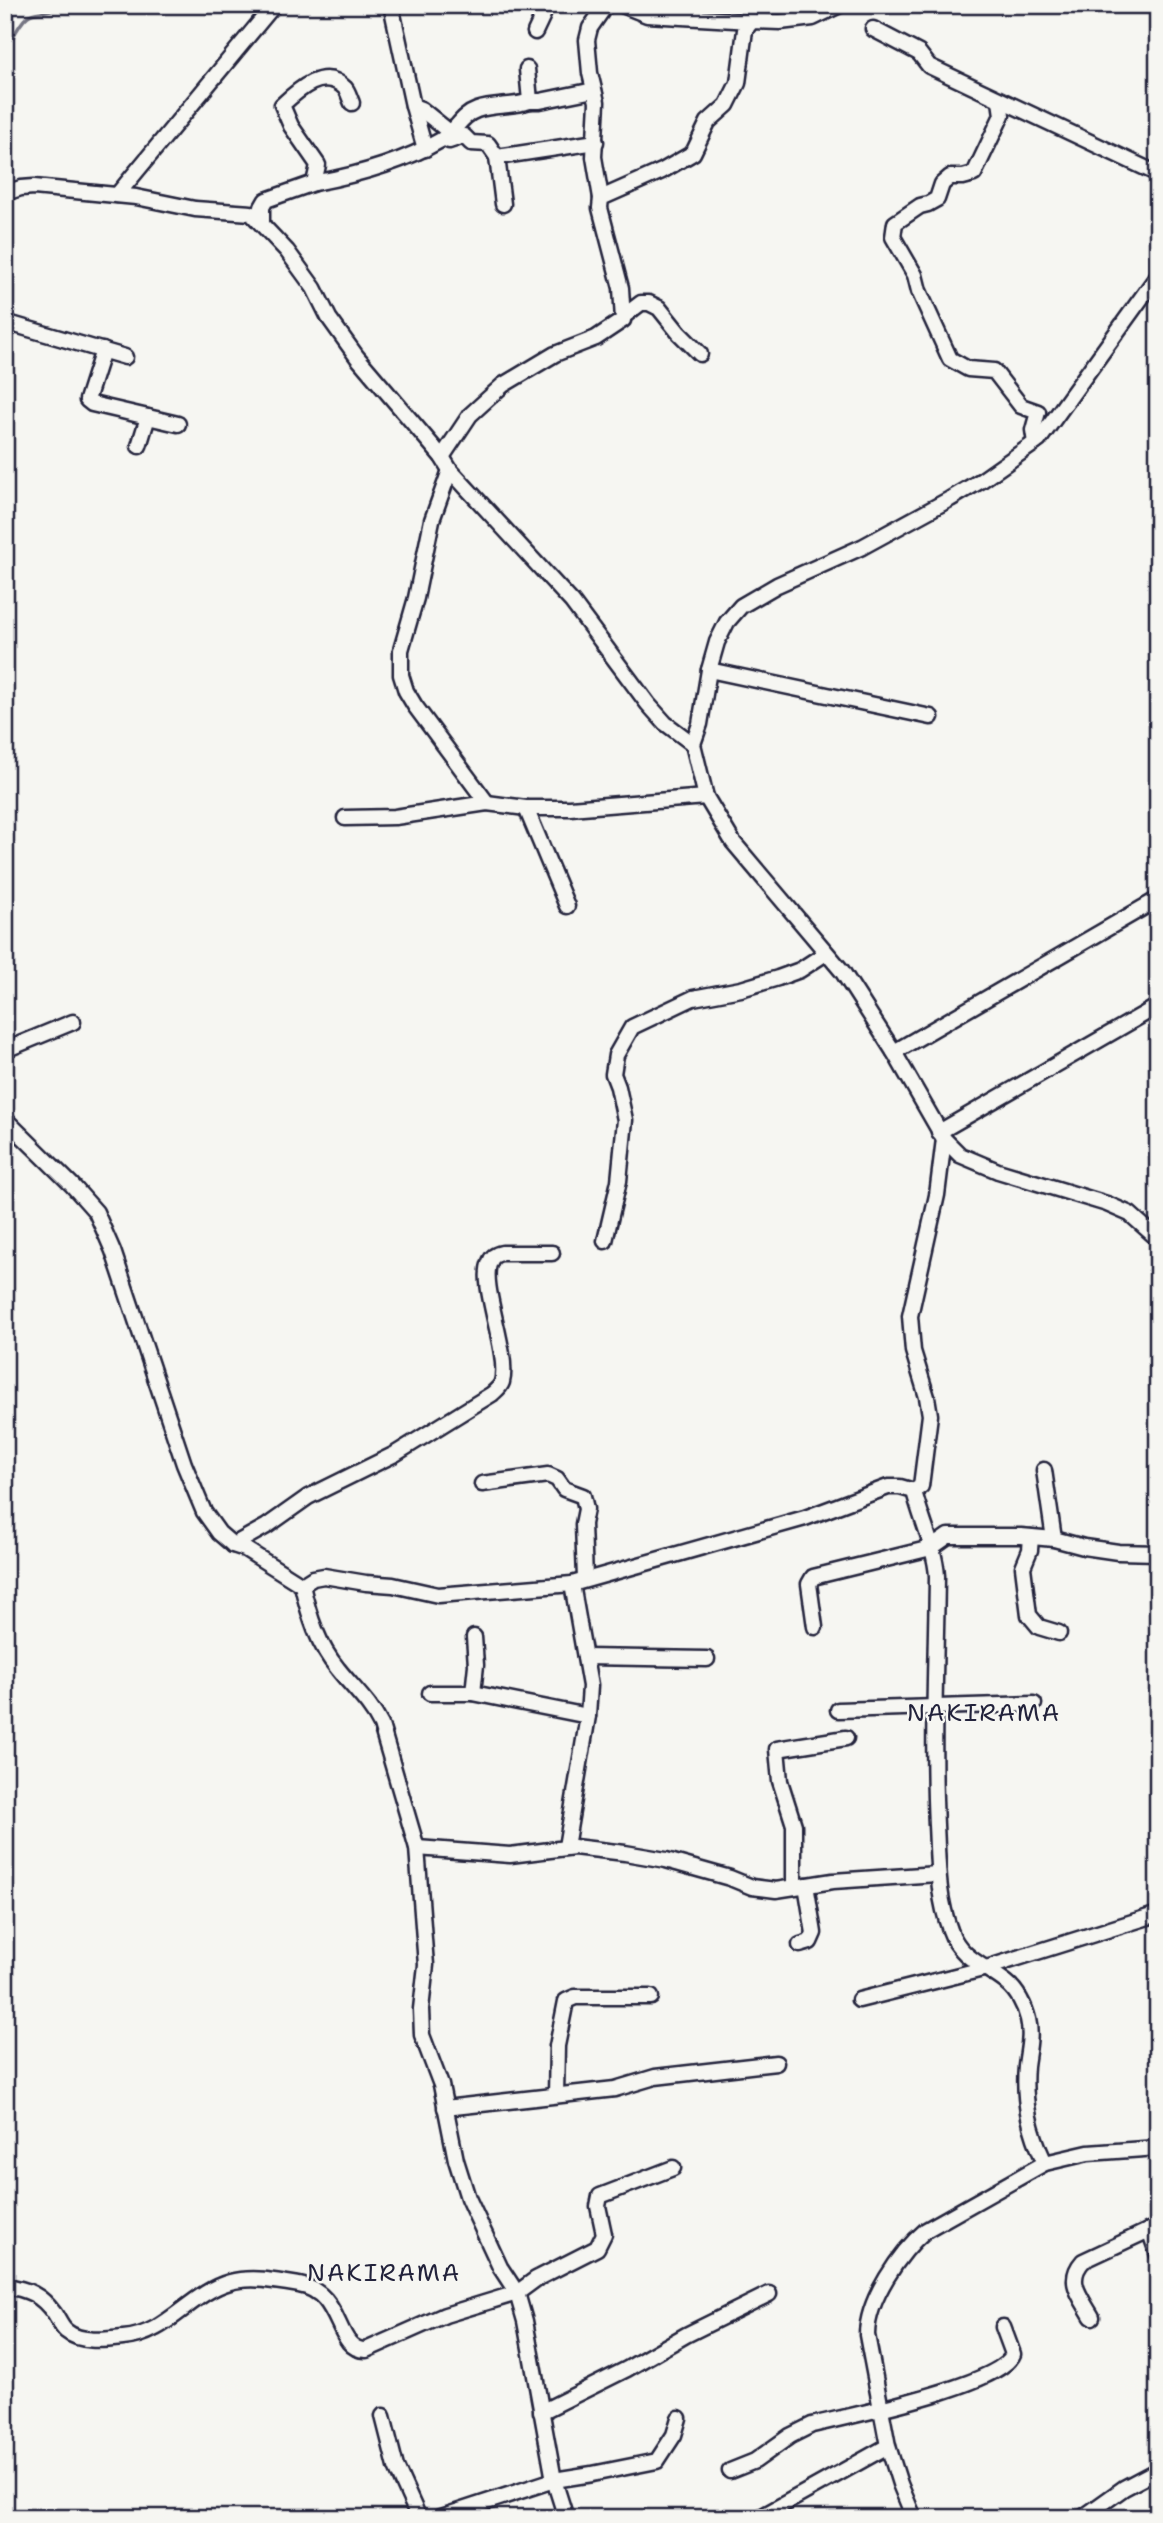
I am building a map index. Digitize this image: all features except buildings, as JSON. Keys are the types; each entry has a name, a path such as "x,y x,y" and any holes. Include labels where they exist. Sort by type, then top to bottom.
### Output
{"street":[{"path":"117,195 274,5"},
{"path":"391,5 425,149"},
{"path":"517,5 533,8 543,15 535,32"},
{"path":"606,5 590,28 587,40 597,102 595,170 601,198 600,208 621,288 624,316"},
{"path":"622,5 647,15 780,22 813,18 840,5"},
{"path":"601,198 662,171 693,153 708,122 727,105 738,83 745,30 752,20"},
{"path":"873,29 919,53 929,65 1158,174"},
{"path":"527,69 530,101"},
{"path":"314,183 318,165 291,126 282,105 312,81 330,79 345,88 352,103"},
{"path":"503,204 497,157 488,144 471,143 464,136 449,141 460,120 478,110 520,105 594,90"},
{"path":"1000,101 1002,115 974,174 950,177 942,184 937,199 920,205 895,223 893,237 915,275 919,291 950,359 968,369 994,371 1021,406 1038,412 1053,422"},
{"path":"413,106 421,109 450,135"},
{"path":"262,223 262,207 266,200 425,149 450,135"},
{"path":"497,157 596,142"},
{"path":"5,194 34,187 117,195 195,209 250,213 287,251 314,288 329,318 357,357 446,463 572,602 648,704 665,723 693,744"},
{"path":"1158,275 1053,422 1035,443 982,480 920,516 862,547 754,597 741,606 727,622 717,642 709,670 700,724 693,744 706,797 733,842 862,999 941,1136 960,1154 1020,1179 1107,1203 1130,1214 1158,1239"},
{"path":"487,803 415,706 401,675 401,650 416,597 446,463 470,415 503,385 546,359 596,338 623,320 624,316 641,303 659,307 700,355"},
{"path":"5,322 125,357"},
{"path":"103,350 87,400 92,404 178,424"},
{"path":"1035,443 1033,430 1038,412"},
{"path":"139,446 148,417"},
{"path":"709,670 931,717"},
{"path":"345,818 395,817 487,803 526,808 608,806 706,797"},
{"path":"526,808 568,906"},
{"path":"894,1052 1158,899"},
{"path":"605,1241 619,1181 625,1120 618,1087 612,1074 616,1055 632,1027 694,998 751,987 800,970 826,953"},
{"path":"941,1136 1158,1006"},
{"path":"5,1050 73,1023"},
{"path":"5,1119 96,1212 117,1260 204,1512 219,1533 233,1545 302,1585 312,1623 324,1650 370,1707 381,1725 417,1848 426,1965 421,2009 422,2035 437,2073 456,2160 468,2198 500,2267 517,2293 525,2321 554,2480 566,2518"},
{"path":"914,1491 921,1486 930,1415 913,1352 910,1316 937,1195 941,1136"},
{"path":"940,1167 960,1154"},
{"path":"233,1545 308,1497 396,1454 492,1394 503,1379 488,1274 491,1259 502,1253 552,1253"},
{"path":"1044,1470 1054,1539"},
{"path":"482,1484 548,1475 557,1479 564,1489 583,1496 586,1509 578,1581 590,1686 588,1716 566,1847"},
{"path":"302,1585 313,1578 324,1576 393,1585 438,1595 505,1591 578,1581 805,1518 887,1487 914,1491"},
{"path":"914,1491 936,1557 933,1774 937,1874 950,1931 960,1949 983,1969 1009,1983 1022,2002 1031,2043 1027,2064 1026,2115 1032,2136 1045,2163"},
{"path":"815,1627 809,1584 813,1577 931,1548 948,1536 985,1534 1031,1537 1118,1552 1158,1553"},
{"path":"1031,1537 1030,1550 1023,1567 1028,1615 1039,1627 1059,1633"},
{"path":"473,1693 476,1665 474,1637"},
{"path":"585,1657 707,1659"},
{"path":"430,1693 473,1693 588,1716"},
{"path":"838,1710 1034,1704"},
{"path":"800,1945 810,1942 814,1933 800,1885 794,1825 780,1781 777,1749 846,1738"},
{"path":"417,1848 510,1855 566,1847 625,1853 666,1860 752,1887 776,1890 800,1885 937,1874"},
{"path":"859,2000 983,1969 1158,1914"},
{"path":"556,2095 557,2046 566,2001 575,1997 651,1997"},
{"path":"445,2108 615,2089 655,2077 776,2063"},
{"path":"915,2518 900,2484 888,2446 871,2360 867,2320 872,2305 893,2270 914,2240 926,2230 1045,2163 1088,2153 1158,2148"},
{"path":"5,2286 43,2298 66,2331 83,2339 122,2339 146,2334 214,2288 231,2281 249,2279 302,2285 321,2292 348,2341 361,2350 445,2315 517,2293 547,2273 583,2257 601,2243 604,2234 598,2206 600,2196 673,2168"},
{"path":"1092,2316 1074,2284 1073,2276 1083,2261 1153,2228 1158,2255"},
{"path":"541,2412 769,2294"},
{"path":"730,2470 755,2461 790,2436 812,2425 958,2388 999,2369 1009,2362 1013,2354 1003,2327"},
{"path":"383,2416 396,2467 419,2518"},
{"path":"438,2518 554,2480 657,2460 674,2435 679,2418"},
{"path":"759,2518 888,2446"},
{"path":"1082,2518 1124,2488 1158,2470"}],"waterway":[{"path":"5,41 12,39 29,15 65,5"}],"district":[{"name":"NAKIRAMA","path":"984,1713"},
{"name":"NAKIRAMA","path":"384,2273"}]}
